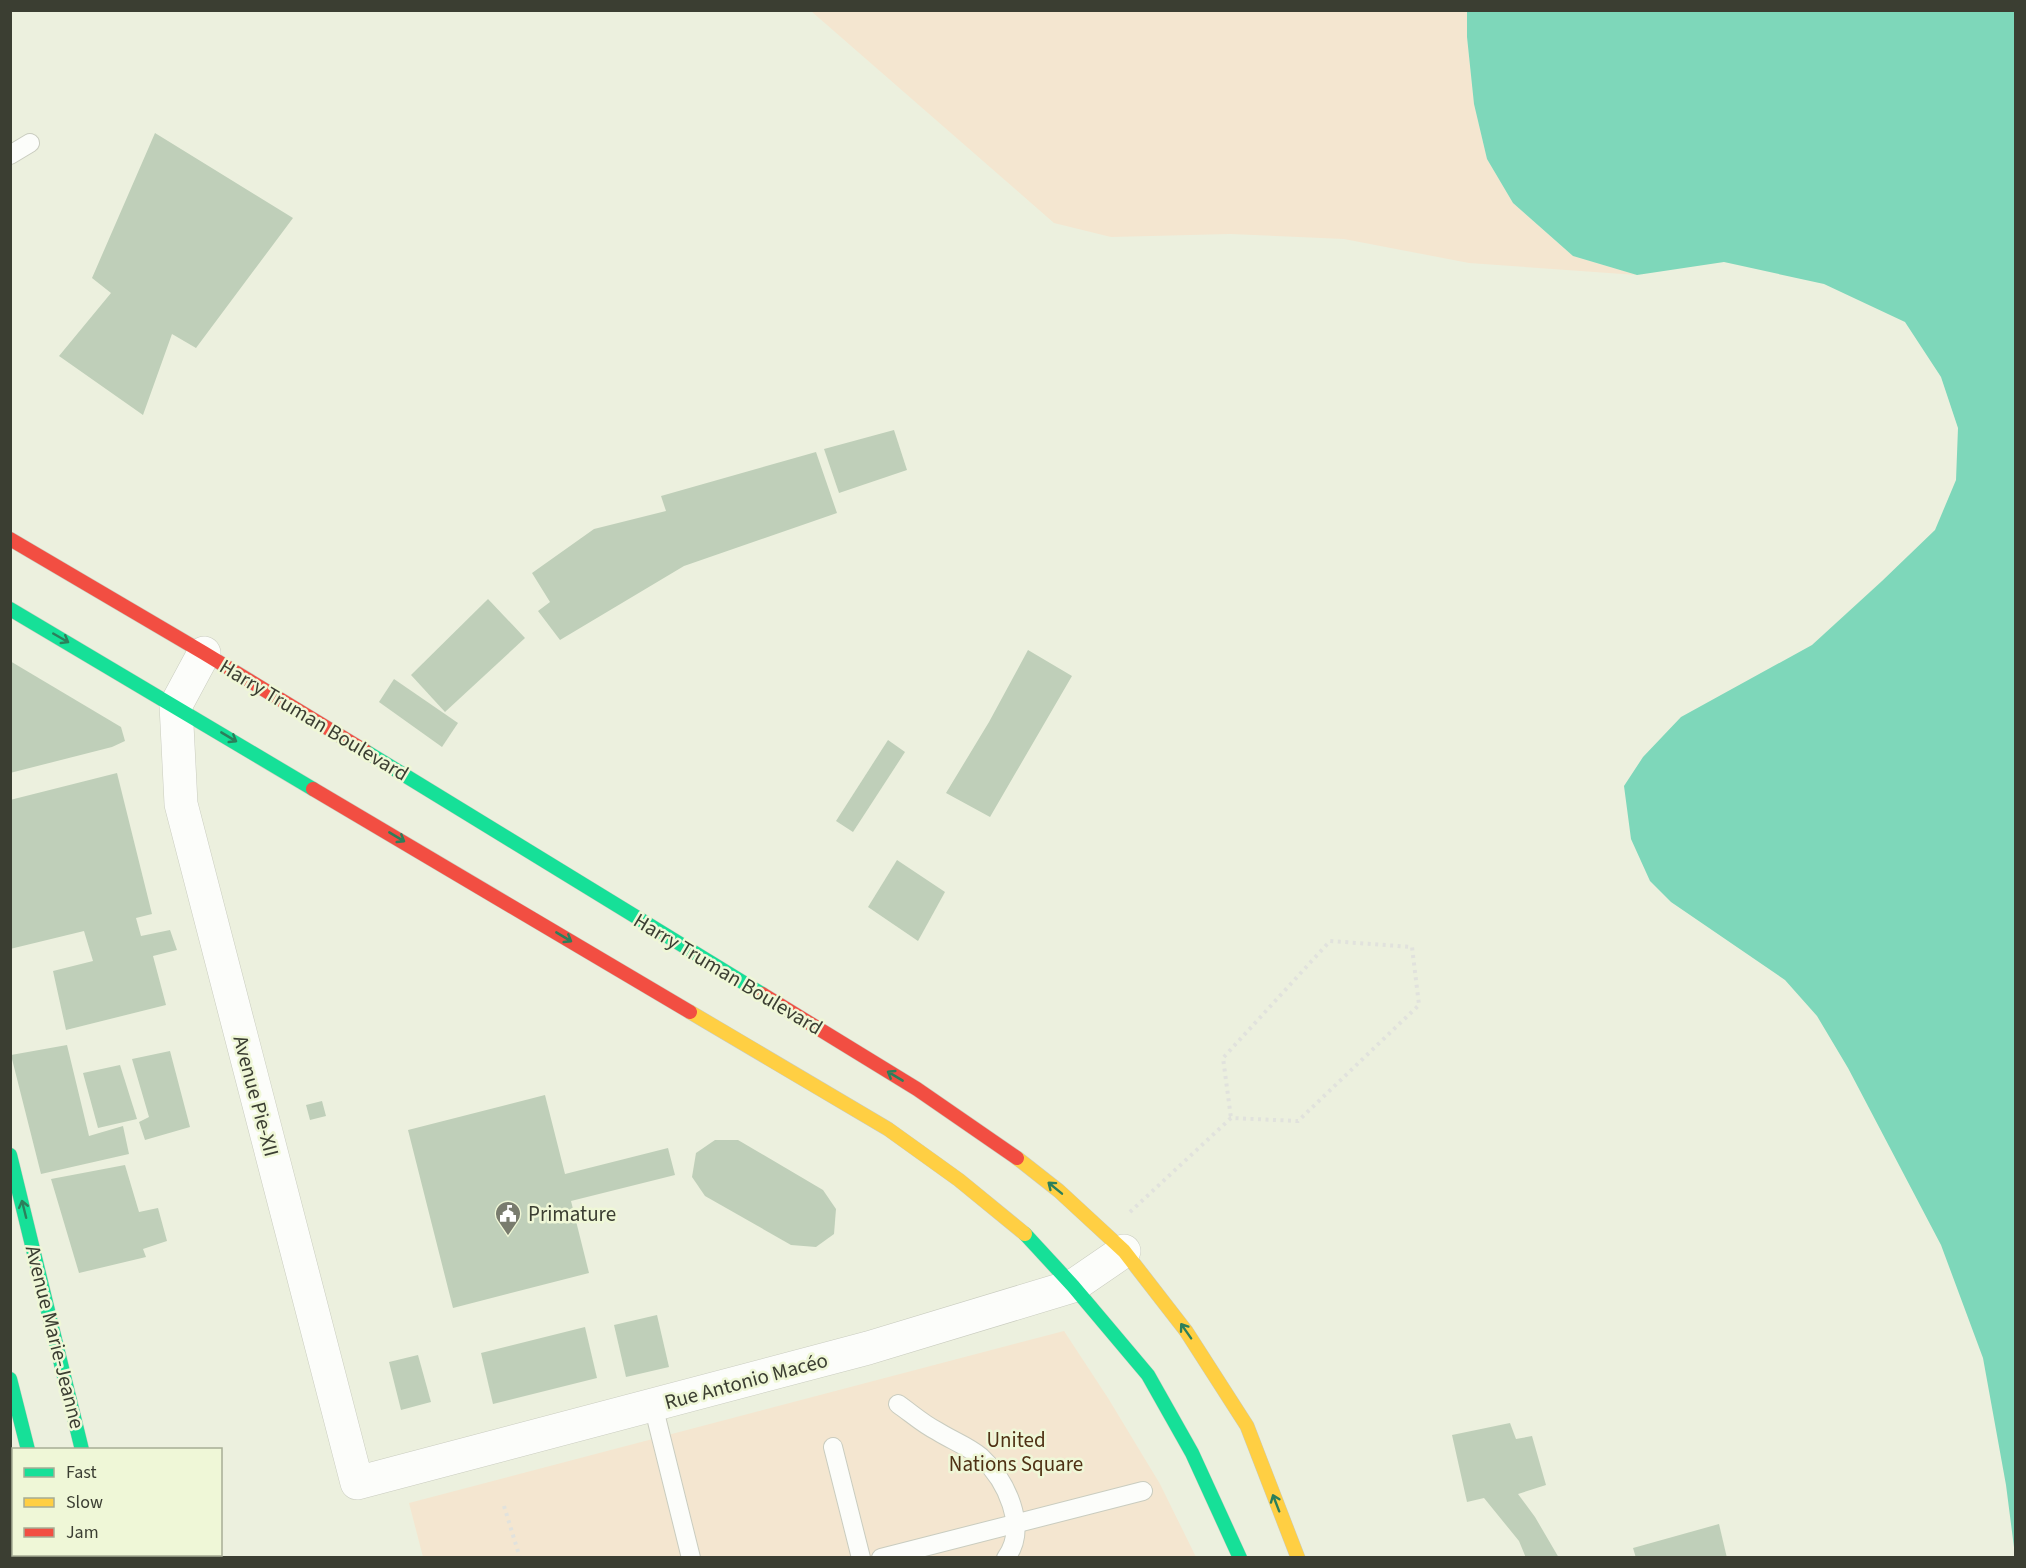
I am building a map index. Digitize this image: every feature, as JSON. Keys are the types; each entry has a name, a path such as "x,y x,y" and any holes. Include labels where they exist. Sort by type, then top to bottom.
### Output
{"main road":[{"name":"Harry Truman Boulevard","path":"10,539 204,653 917,1089 1005,1149 1059,1191 1115,1243 1186,1332 1246,1426 1298,1557"},
{"path":"10,609 176,705 888,1129 959,1180 1018,1227 1073,1286 1148,1375 1192,1453 1240,1557"},
{"name":"Avenue Marie-Jeanne","path":"10,1155 82,1448"},
{"path":"10,1379 28,1448"}],"street":[{"path":"176,705 204,653"},
{"name":"Avenue Pie-XII","path":"176,705 181,804 357,1483"},
{"name":"Rue Antonio Macéo","path":"357,1483 868,1348 1073,1286 1115,1243"}],"lane":[{"path":"10,155 30,143"},
{"path":"898,1404 934,1430 972,1450 995,1473 1004,1489 1016,1523 1012,1550 1006,1557"},
{"path":"653,1405 691,1557"},
{"path":"833,1447 861,1557"},
{"path":"881,1557 1143,1491"}],"path":[{"path":"1115,1243 1232,1118 1298,1121 1419,1005 1412,947 1330,940 1223,1058 1232,1118"},
{"path":"504,1506 520,1557"}],"green space":[{"path":"811,11 1467,11 1467,37 1474,104 1487,159 1513,203 1573,256 1637,275 1469,263 1344,239 1230,234 1111,237 1054,223"},
{"name":"United Nations Square","path":"1064,1331 1160,1484 1196,1557 423,1557 409,1503"}],"shaded area":[{"path":"1467,11 2015,11 2015,1555 2006,1485 1983,1358 1941,1245 1848,1068 1817,1016 1785,980 1671,902 1650,881 1631,839 1624,786 1643,757 1681,717 1812,645 1935,530 1956,480 1958,428 1941,377 1905,322 1824,284 1724,262 1637,275 1573,256 1513,203 1487,159 1474,104 1467,37"}],"building":[{"path":"155,133 293,218 196,348 172,334 143,415 59,356 111,293 92,278"},
{"path":"894,430 907,470 839,493 824,449"},
{"path":"816,452 837,513 684,566 560,640 538,611 550,602 532,573 594,529 666,511 661,496"},
{"path":"488,599 525,638 445,712 411,675"},
{"path":"1028,650 1072,676 990,817 946,793 989,722"},
{"path":"10,661 121,727 125,741 112,747 10,773"},
{"path":"394,679 458,723 442,747 379,702"},
{"path":"888,740 905,752 853,832 836,821"},
{"path":"117,773 152,914 136,918 141,936 170,930 177,950 153,956 166,1005 66,1030 53,971 93,961 84,931 10,949 10,800"},
{"path":"897,860 945,892 918,941 868,907"},
{"path":"67,1045 89,1136 123,1126 129,1154 41,1174 11,1055"},
{"path":"170,1051 190,1127 145,1140 139,1122 149,1117 132,1059"},
{"path":"120,1065 137,1119 98,1128 83,1073"},
{"name":"Primature","path":"545,1095 565,1174 668,1148 675,1175 571,1201 589,1273 453,1308 408,1130"},
{"path":"322,1101 326,1116 310,1120 306,1105"},
{"path":"715,1140 738,1140 823,1190 836,1209 834,1234 816,1247 791,1245 705,1196 692,1177 696,1153"},
{"path":"125,1165 139,1212 158,1208 167,1241 143,1249 146,1257 79,1273 51,1179"},
{"path":"657,1315 669,1367 626,1377 614,1325"},
{"path":"585,1327 597,1378 493,1404 481,1353"},
{"path":"418,1355 431,1402 401,1410 389,1362"},
{"path":"1510,1423 1516,1439 1532,1436 1546,1485 1518,1494 1535,1517 1559,1558 1526,1558 1519,1541 1484,1498 1467,1502 1452,1435"},
{"path":"10,1508 12,1526 10,1526"},
{"path":"1719,1524 1727,1558 1636,1558 1633,1548"}],"traffic: fast":[{"path":"10,609 313,789"},
{"path":"365,751 762,994"},
{"path":"10,1155 82,1448"},
{"path":"1025,1234 1073,1286 1148,1375 1192,1453 1240,1558"},
{"path":"10,1379 27,1448"},
{"path":"28,1558 34,1556"}],"traffic: slow":[{"path":"690,1012 888,1129 959,1180 1025,1234"},
{"path":"1017,1158 1059,1191 1124,1251 1186,1331 1247,1426 1298,1558"}],"traffic: jam":[{"path":"10,539 365,751"},
{"path":"313,789 690,1012"},
{"path":"762,994 917,1089 1017,1158"}],"place":[{"name":"Primature","path":"508,1237"}]}
